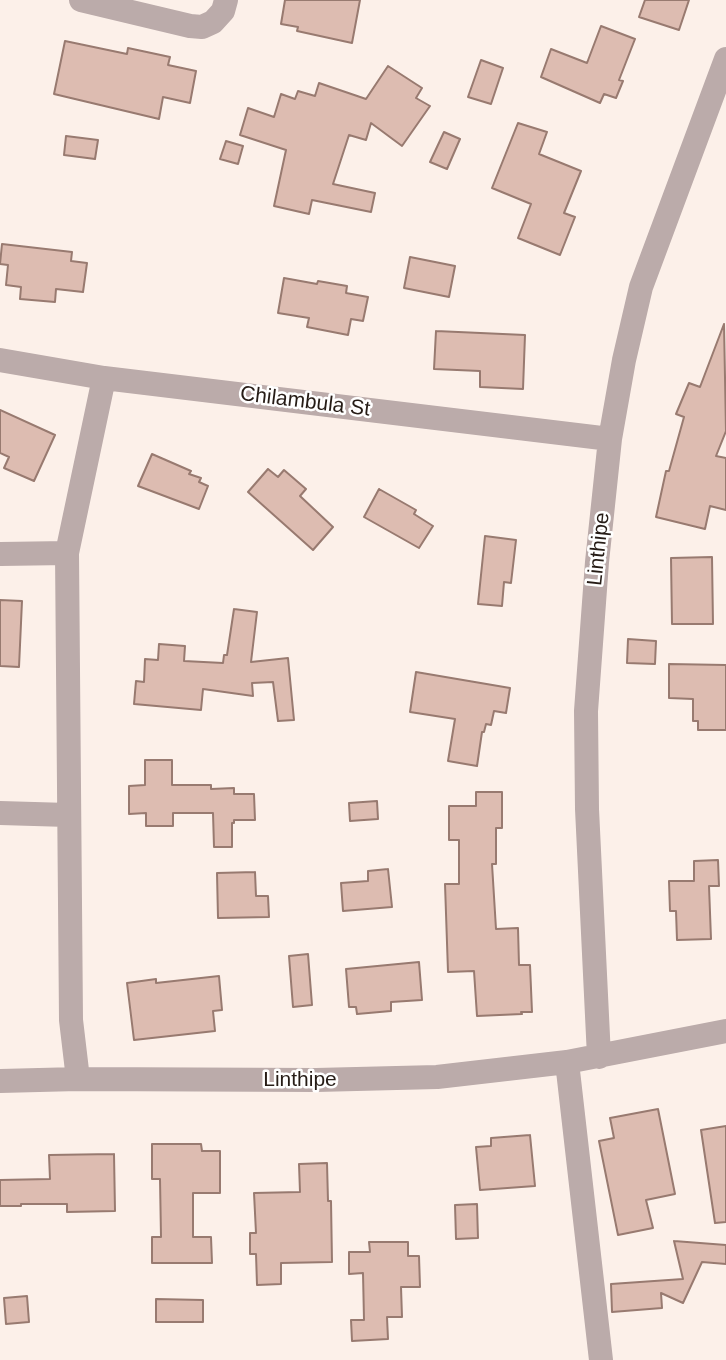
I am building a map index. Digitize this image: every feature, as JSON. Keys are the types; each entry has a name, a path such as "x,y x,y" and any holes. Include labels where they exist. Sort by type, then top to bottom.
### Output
{"street":[{"path":"82,0 202,27 213,22 223,11 226,0"},
{"name":"Linthipe","path":"599,1056 587,809 586,711 597,562 610,439 624,360 641,288 726,59"},
{"name":"Chilambula St","path":"0,360 104,377 610,439"},
{"path":"78,1079 71,1020 67,553 104,377"},
{"path":"0,554 67,553"},
{"path":"0,813 68,815"},
{"name":"Linthipe","path":"0,1082 424,1077 568,1062 726,1031"},
{"path":"568,1062 600,1360"}],"building":[{"path":"285,0 360,0 352,43 297,31 298,27 281,24"},
{"path":"645,0 689,0 679,30 639,17"},
{"path":"601,26 635,39 619,80 623,81 616,98 604,94 600,103 541,77 551,49 587,63"},
{"path":"65,41 127,54 128,48 170,57 168,65 196,71 190,103 163,97 159,119 54,94"},
{"path":"481,60 503,68 491,104 468,97"},
{"path":"388,66 422,88 416,98 430,106 402,146 371,123 366,140 349,135 333,184 375,193 371,212 312,200 309,214 274,206 286,150 240,135 248,108 274,117 281,94 295,99 298,91 315,96 319,83 366,99"},
{"path":"518,123 547,132 539,154 581,171 564,213 575,217 560,255 518,238 531,204 492,188"},
{"path":"444,132 460,139 447,169 430,162"},
{"path":"66,136 98,140 95,159 64,155"},
{"path":"226,141 243,146 238,164 220,159"},
{"path":"2,244 72,252 71,261 87,263 83,292 56,289 55,302 20,299 21,287 6,285 8,265 0,264"},
{"path":"410,257 455,266 449,297 404,288"},
{"path":"284,278 347,286 346,293 368,297 363,321 351,319 348,335 307,327 309,318 278,313"},
{"path":"724,324 726,431 716,456 726,458 726,510 710,506 705,529 656,517 666,471 669,471 684,417 676,414 689,383 700,387"},
{"path":"436,331 525,335 523,389 480,387 480,371 434,369"},
{"path":"0,410 55,435 34,481 4,468 9,457 0,453"},
{"path":"152,454 191,471 189,474 201,478 199,482 208,486 199,509 138,486"},
{"path":"268,469 278,477 284,470 306,489 300,496 333,527 313,550 248,492"},
{"path":"379,489 416,510 414,514 433,526 419,548 364,517"},
{"path":"485,536 516,540 511,583 504,582 502,606 478,604"},
{"path":"712,557 713,624 672,624 671,558"},
{"path":"0,600 22,601 19,667 0,666"},
{"path":"234,609 257,612 251,662 288,658 294,720 278,721 273,682 252,683 253,696 203,689 201,710 134,704 136,681 144,682 145,659 158,660 159,644 185,646 184,661 223,663 224,655 227,655"},
{"path":"628,639 656,641 655,664 627,663"},
{"path":"669,664 726,665 726,730 698,730 698,721 693,721 693,699 669,698"},
{"path":"416,672 510,688 506,713 494,711 491,725 486,724 482,732 477,766 448,761 455,719 410,712"},
{"path":"145,760 172,760 172,785 211,785 211,789 234,788 234,794 254,794 255,820 234,820 232,847 214,847 213,813 173,813 173,826 146,826 146,813 129,814 129,786 145,785"},
{"path":"476,792 502,792 502,828 496,828 496,864 492,864 496,929 518,928 519,965 530,965 532,1012 477,1016 474,971 448,972 445,884 459,884 459,840 449,840 449,806 476,806"},
{"path":"377,801 378,819 350,821 349,803"},
{"path":"718,860 719,886 709,886 711,939 677,940 676,911 670,911 669,881 694,881 694,861"},
{"path":"388,869 392,907 343,911 341,883 368,881 368,871"},
{"path":"255,872 256,896 268,896 269,917 218,918 217,873"},
{"path":"308,954 312,1005 293,1007 289,956"},
{"path":"419,962 422,1000 391,1002 391,1011 357,1014 356,1007 349,1007 346,969"},
{"path":"219,976 222,1010 213,1011 215,1031 134,1040 127,983 156,979 156,983"},
{"path":"658,1109 675,1194 646,1200 653,1228 618,1235 599,1141 614,1138 610,1118"},
{"path":"726,1126 726,1222 715,1223 701,1130"},
{"path":"530,1135 535,1186 480,1190 476,1147 491,1146 491,1138"},
{"path":"152,1144 201,1144 202,1151 220,1151 220,1193 193,1193 193,1237 211,1237 212,1263 152,1263 152,1237 161,1237 160,1179 152,1179"},
{"path":"114,1154 115,1211 67,1212 67,1204 0,1206 0,1180 50,1179 49,1155"},
{"path":"327,1163 332,1262 281,1263 281,1284 257,1285 256,1254 250,1254 250,1233 256,1233 254,1193 300,1192 299,1164"},
{"path":"477,1204 478,1238 456,1239 455,1205"},
{"path":"674,1241 726,1245 726,1264 702,1262 683,1303 661,1293 662,1308 612,1312 611,1284 683,1279"},
{"path":"369,1242 408,1242 408,1256 419,1256 420,1287 401,1287 402,1317 387,1317 388,1339 352,1341 351,1320 364,1320 363,1273 349,1274 349,1252 370,1252"},
{"path":"27,1296 29,1322 6,1324 4,1298"},
{"path":"156,1299 203,1300 203,1322 156,1322"}]}
